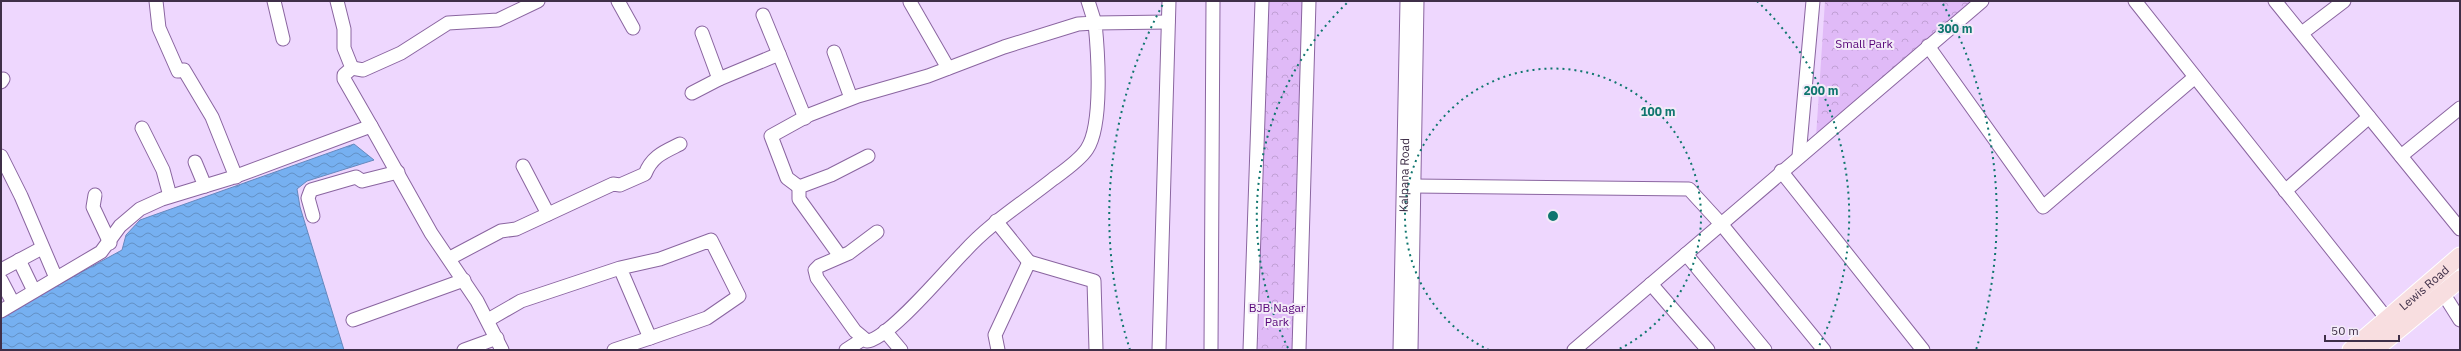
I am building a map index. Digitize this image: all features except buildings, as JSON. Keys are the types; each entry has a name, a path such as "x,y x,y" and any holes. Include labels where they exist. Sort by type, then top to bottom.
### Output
{"main road":[{"name":"Lewis Road","path":"2351,350 2460,256"},
{"name":"Lewis Road","path":"2374,350 2460,278"}],"street":[{"path":"156,1 159,28 178,71 184,70 212,117 236,177"},
{"path":"274,1 283,40"},
{"path":"337,1 344,29 344,48 352,68"},
{"path":"352,68 363,70 401,53 448,23 498,20 538,1"},
{"path":"618,1 633,28"},
{"path":"877,232 849,253 819,266 815,270 817,278 862,339 871,341 910,310 965,250 996,221 1066,169 1087,149 1096,119 1099,63 1095,23 1088,1"},
{"path":"1159,350 1169,1"},
{"path":"1211,350 1213,1"},
{"path":"1250,350 1262,1"},
{"path":"1299,350 1309,1"},
{"name":"Kalpana Road","path":"1400,350 1407,1"},
{"name":"Kalpana Road","path":"1411,350 1417,1"},
{"path":"1799,156 1813,1"},
{"path":"1574,350 1722,225 1781,171 1982,1"},
{"path":"2135,1 2387,319"},
{"path":"2275,1 2460,229"},
{"path":"2302,33 2344,1"},
{"path":"910,2 948,68"},
{"path":"763,15 805,118"},
{"path":"799,188 787,178 771,136 805,118 851,98 948,68 1004,47 1078,24 1168,22"},
{"path":"702,33 719,80"},
{"path":"1928,46 2042,207 2195,77"},
{"path":"834,52 851,98"},
{"path":"692,93 779,54"},
{"path":"352,68 344,75 344,79 398,172 431,233 450,258 488,320 502,350"},
{"path":"2401,156 2460,108"},
{"path":"2285,191 2369,117"},
{"path":"1,311 101,252 110,243 120,226 140,209 170,196 236,177 371,126"},
{"path":"142,128 163,170 170,196"},
{"path":"450,258 501,231 516,229 613,184 620,185 645,174 650,163 659,154 680,144"},
{"path":"1,156 21,196 56,278"},
{"path":"799,188 831,175 868,156"},
{"path":"195,162 205,186"},
{"path":"523,166 548,214"},
{"path":"1781,171 1923,350"},
{"path":"313,216 308,198 311,190 356,177 362,181 398,172"},
{"path":"1414,186 1689,189 1722,225 1824,350"},
{"path":"799,188 799,199 840,256"},
{"path":"95,195 93,207 110,243"},
{"path":"996,221 1029,262 1094,281 1096,350"},
{"path":"488,320 521,301 620,268 660,259 711,240 739,296 708,318 614,350"},
{"path":"1,270 42,248"},
{"path":"1686,254 1765,350"},
{"path":"19,260 34,291"},
{"path":"998,350 995,335 1029,262"},
{"path":"620,268 650,338"},
{"path":"1,280 13,304"},
{"path":"353,320 464,280"},
{"path":"1651,284 1708,350"},
{"path":"2443,293 2460,320"},
{"path":"885,331 901,350"},
{"path":"464,350 497,338"},
{"path":"846,350 862,339"}],"green space":[{"name":"BJB Nagar Park","path":"1267,1 1304,1 1295,350 1258,350"},
{"name":"Small Park","path":"1825,1 1978,1 1816,137"}],"water":[{"path":"354,144 374,160 307,181 297,189 300,207 344,350 1,350 1,316 122,250 126,235 140,220"}]}
